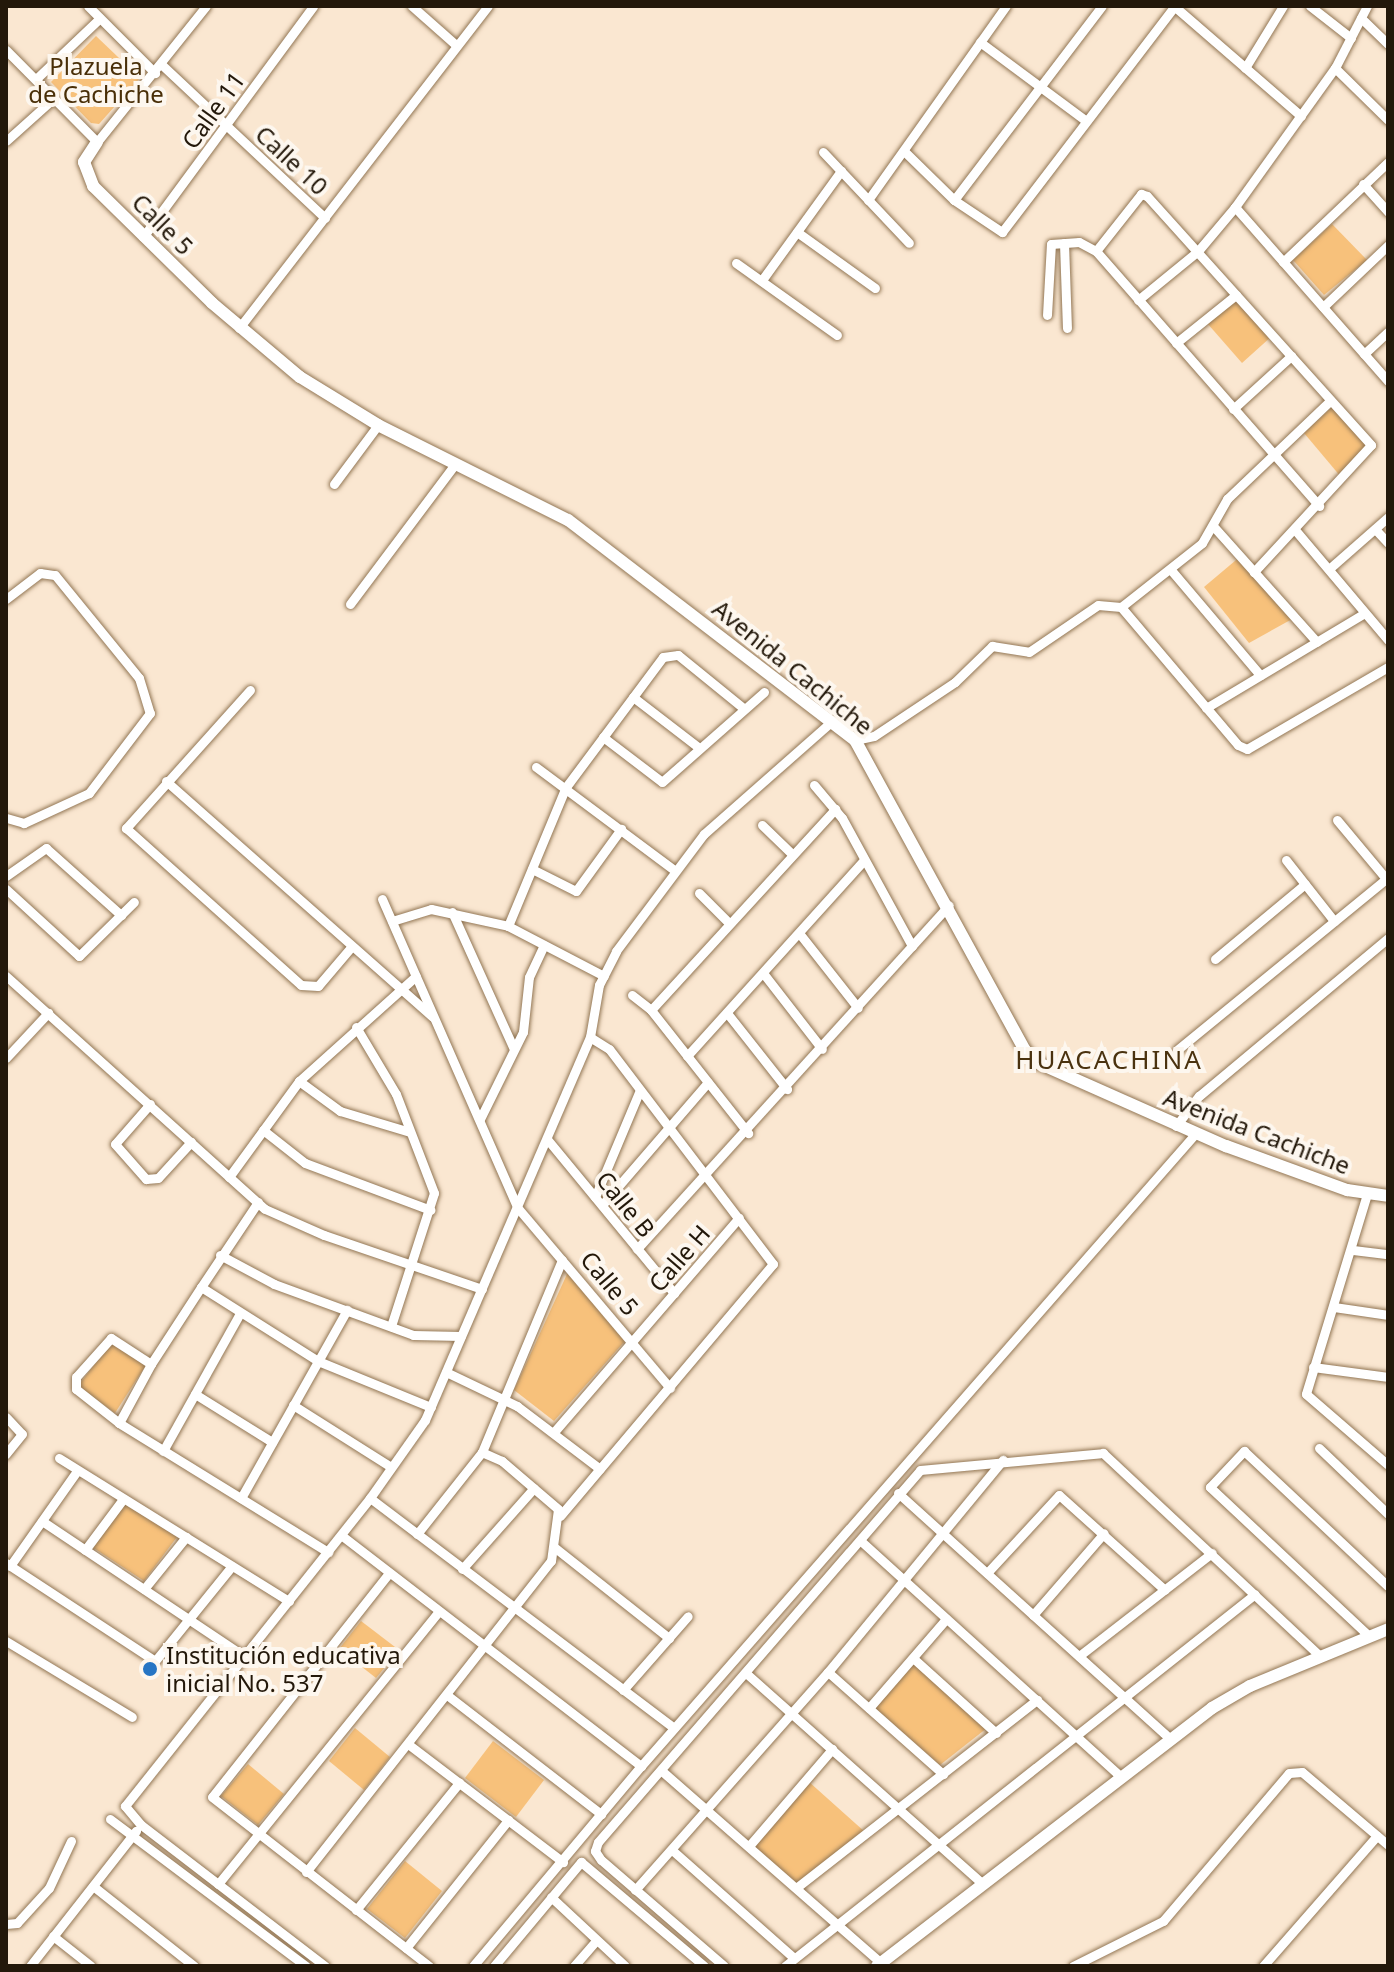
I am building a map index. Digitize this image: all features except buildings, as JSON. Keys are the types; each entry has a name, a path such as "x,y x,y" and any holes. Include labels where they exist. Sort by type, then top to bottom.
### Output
{"street":[{"name":"Calle 10","path":"88,6 228,127 325,218"},
{"path":"6,50 97,142 206,6"},
{"name":"Calle 11","path":"143,237 228,127 313,6"},
{"path":"412,6 456,45"},
{"path":"239,328 488,6"},
{"path":"868,200 1006,6"},
{"path":"954,200 1102,6"},
{"path":"904,151 954,200 1002,232 1174,6 1301,116"},
{"path":"1245,68 1283,6"},
{"path":"1310,6 1351,38"},
{"path":"1138,300 1198,251 1235,207 1335,68 1367,6"},
{"path":"36,79 100,18"},
{"path":"1361,18 1388,44"},
{"path":"980,42 1085,120"},
{"path":"1335,68 1388,120"},
{"path":"6,141 54,98"},
{"name":"Calle 5","path":"97,142 84,162 88,178 143,237 239,328"},
{"path":"823,152 909,243"},
{"path":"1283,262 1388,162"},
{"path":"762,280 841,171"},
{"path":"1363,184 1388,212"},
{"path":"1096,251 1144,194 1372,447 1254,572"},
{"path":"1235,207 1388,381"},
{"path":"797,232 875,288"},
{"path":"1047,315 1047,250 1064,243 1079,242 1096,251 1319,506"},
{"path":"1064,243 1067,328"},
{"path":"1323,307 1388,245"},
{"path":"736,263 837,335"},
{"path":"1176,343 1236,295"},
{"name":"Avenida Cachiche","path":"239,328 300,377 378,425 568,520 855,740 949,905 1024,1049 1036,1062 1195,1134 1367,1194 1388,1196"},
{"path":"1364,354 1388,332"},
{"path":"1233,409 1291,356"},
{"path":"855,740 874,736 955,682 992,646 1029,652 1098,605 1121,607 1171,570 1214,527 1227,499 1272,452 1330,401"},
{"path":"334,484 378,425"},
{"path":"350,604 456,463"},
{"path":"1329,569 1388,517"},
{"path":"1214,527 1317,642"},
{"path":"1375,529 1388,543"},
{"path":"1296,531 1388,640"},
{"path":"6,599 48,570 139,678 150,713 89,793 29,821 6,818"},
{"path":"1171,570 1260,675"},
{"path":"1121,607 1206,708 1247,749 1388,667"},
{"path":"1206,708 1365,613"},
{"path":"508,926 566,787 670,653 742,707"},
{"path":"250,690 126,828 301,985 318,986 352,946"},
{"path":"603,737 662,782 742,707 764,692"},
{"path":"633,697 698,747"},
{"path":"325,1966 141,1825 125,1806 370,1498 431,1407 590,1037 604,976 674,870 745,795 832,721"},
{"path":"536,767 674,870"},
{"path":"166,781 436,1019"},
{"path":"814,785 835,809 912,946"},
{"path":"651,1010 835,809"},
{"path":"1177,1050 1387,880 1337,820"},
{"path":"762,825 792,854"},
{"path":"532,869 576,891 621,829"},
{"path":"6,876 46,848 121,915"},
{"path":"687,1056 864,860"},
{"path":"1286,860 1334,921"},
{"path":"1215,959 1305,884"},
{"path":"6,889 79,956 134,902"},
{"path":"699,893 729,923"},
{"name":"Calle 5","path":"382,899 517,1207 670,1388"},
{"path":"637,1249 704,1173 748,1133 949,905"},
{"path":"392,921 416,911 452,912 508,926 604,976"},
{"path":"452,912 514,1049"},
{"path":"799,933 858,1008"},
{"path":"1176,1126 1199,1096 1388,938"},
{"path":"480,1119 523,1032 529,977 544,945"},
{"path":"763,973 822,1049"},
{"path":"6,976 258,1202 311,1230 482,1289"},
{"path":"229,1177 299,1081 416,976"},
{"path":"632,995 651,1010 748,1133"},
{"path":"6,1058 48,1013"},
{"path":"727,1013 787,1089"},
{"path":"356,1027 396,1094 434,1193 413,1266 391,1326"},
{"path":"306,1872 551,1561 560,1516 771,1268 771,1259 609,1049 590,1037"},
{"path":"299,1081 340,1111 410,1132"},
{"path":"598,1201 708,1082"},
{"path":"598,1201 640,1090"},
{"path":"150,1104 115,1144 146,1179 158,1178 191,1142"},
{"path":"263,1130 305,1163 431,1210"},
{"path":"473,1966 641,1766 1195,1134"},
{"name":"Calle B","path":"547,1139 674,1293"},
{"path":"1367,1194 1353,1250 1306,1394 1388,1465"},
{"path":"119,1423 151,1364 220,1255 258,1202"},
{"name":"Calle H","path":"554,1432 739,1218"},
{"path":"1353,1250 1388,1254"},
{"path":"220,1255 246,1272 391,1326 427,1337 461,1336"},
{"path":"417,1534 482,1452 562,1260"},
{"path":"201,1287 318,1361 431,1407"},
{"path":"1334,1307 1388,1315"},
{"path":"241,1498 347,1310"},
{"path":"163,1451 240,1313"},
{"path":"151,1364 111,1338 76,1377 76,1389 119,1423 328,1552"},
{"path":"1313,1367 1388,1377"},
{"path":"446,1372 502,1398 554,1432 600,1469"},
{"path":"195,1394 272,1442"},
{"path":"293,1405 391,1467"},
{"path":"6,1417 22,1434 6,1454"},
{"path":"1319,1448 1388,1514"},
{"path":"1369,1636 1210,1487 1244,1451 1388,1586"},
{"path":"482,1452 534,1488 560,1516"},
{"path":"724,1966 635,1890 595,1851 862,1542 898,1493 929,1467 1103,1453 1320,1656"},
{"path":"59,1458 289,1601"},
{"path":"635,1890 828,1672 1003,1460"},
{"path":"77,1471 8,1564 147,1658 159,1658 232,1566"},
{"path":"462,1569 534,1488"},
{"path":"898,1493 1169,1738"},
{"path":"987,1573 1059,1495 1165,1590"},
{"path":"370,1498 674,1728"},
{"path":"85,1550 123,1499"},
{"path":"42,1521 245,1657"},
{"path":"1033,1615 1104,1533"},
{"path":"341,1535 641,1766"},
{"path":"144,1589 186,1537"},
{"path":"862,1542 1121,1777"},
{"path":"554,1547 669,1638"},
{"path":"1079,1656 1212,1553"},
{"path":"389,1573 212,1797 429,1966"},
{"path":"785,1966 941,1846 1255,1594"},
{"path":"218,1884 439,1611"},
{"path":"623,1690 688,1616"},
{"path":"869,1708 946,1619"},
{"path":"663,1772 879,1964 1169,1738 1250,1686 1388,1629"},
{"path":"6,1641 132,1717"},
{"path":"913,1658 996,1733"},
{"path":"828,1672 943,1774"},
{"path":"747,1674 983,1884"},
{"path":"447,1695 601,1814"},
{"path":"796,1888 1037,1700"},
{"path":"408,1744 563,1862"},
{"path":"749,1846 832,1749"},
{"path":"1073,1966 1153,1930 1289,1773 1302,1772 1388,1845"},
{"path":"356,1910 459,1783"},
{"path":"110,1819 305,1966"},
{"path":"406,1948 508,1820"},
{"path":"30,1966 141,1825"},
{"path":"1263,1966 1377,1836"},
{"path":"6,1924 17,1923 49,1888 71,1841"},
{"path":"672,1850 794,1958"},
{"path":"494,1966 574,1867 587,1862 704,1966"},
{"path":"93,1886 194,1966"},
{"path":"551,1897 625,1966"},
{"path":"53,1936 91,1966"},
{"path":"574,1966 596,1941"}],"green space":[{"name":"Plazuela de Cachiche","path":"96,36 140,78 99,124 91,123 51,82"},
{"path":"1332,224 1367,260 1324,295 1293,260"},
{"path":"1239,298 1272,336 1242,363 1207,323"},
{"path":"1333,406 1370,446 1341,477 1304,433"},
{"path":"1242,555 1294,618 1249,643 1204,587"},
{"path":"568,1272 625,1341 554,1421 514,1390"},
{"path":"111,1343 146,1365 115,1413 78,1386"},
{"path":"124,1504 177,1537 144,1581 92,1547"},
{"path":"361,1621 399,1650 376,1678 339,1649"},
{"path":"913,1662 987,1728 940,1765 874,1707"},
{"path":"355,1728 390,1757 364,1790 329,1761"},
{"path":"493,1741 544,1780 516,1817 465,1778"},
{"path":"248,1764 284,1794 258,1825 221,1796"},
{"path":"808,1781 865,1832 798,1884 753,1845"},
{"path":"405,1861 442,1891 405,1938 367,1909"}],"place":[{"name":"Institución educativa inicial No. 537","path":"150,1669"}],"district":[{"name":"HUACACHINA","path":"1109,1060"}]}
